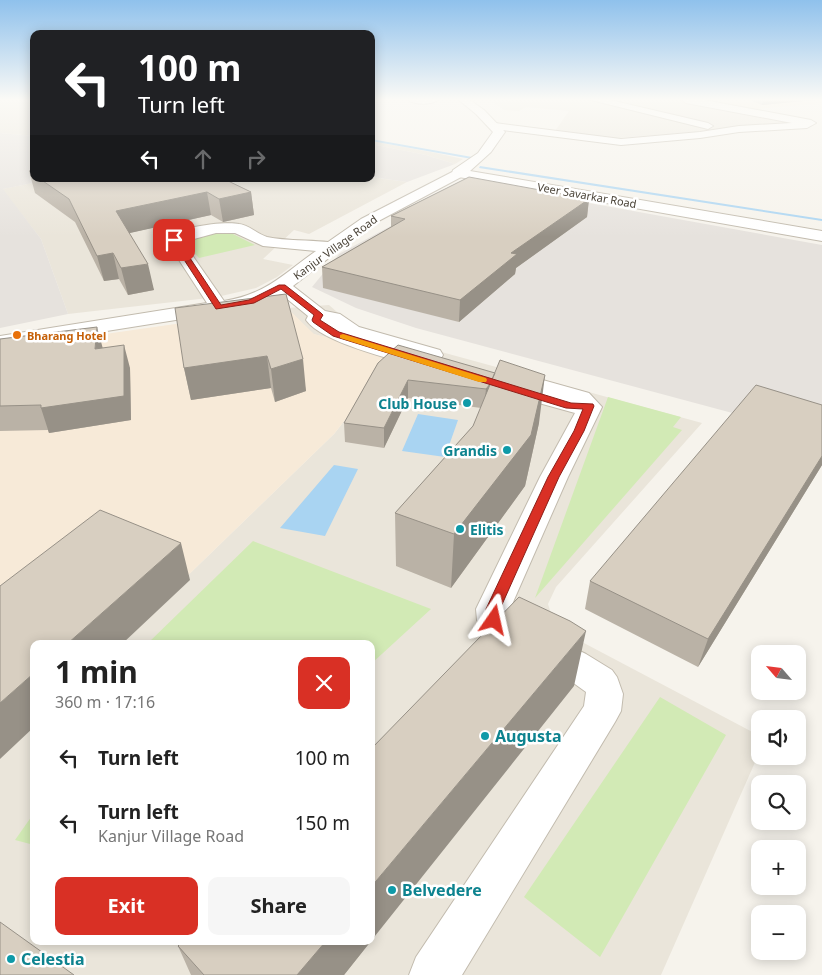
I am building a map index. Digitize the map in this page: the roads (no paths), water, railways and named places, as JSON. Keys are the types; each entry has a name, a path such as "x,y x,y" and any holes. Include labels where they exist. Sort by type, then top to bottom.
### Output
{"street":[{"path":"462,174 491,146"},
{"name":"Veer Savarkar Road","path":"462,174 822,236"},
{"name":"Kanjur Village Road","path":"0,342 251,302 282,286 366,222 462,174"},
{"path":"219,308 174,240 189,234 216,228 238,228 263,241 332,247"},
{"path":"282,286 319,315 316,320 336,334 447,364"},
{"path":"434,975 602,711 605,698 603,686 591,674 500,628 494,620 493,609 554,477 584,419 580,398 486,376"},
{"path":"508,404 584,419"}],"water":[{"path":"418,414 458,420 445,457 402,451"},
{"path":"334,465 358,469 325,536 280,528"}],"waterway":[{"path":"402,146 472,158"},
{"path":"480,167 822,220"}],"place":[{"name":"Bharang Hotel","path":"17,335"},
{"name":"Club House","path":"467,403"},
{"name":"Grandis","path":"507,450"},
{"name":"Elitis","path":"460,529"},
{"name":"Augusta","path":"485,736"},
{"name":"Belvedere","path":"392,890"},
{"name":"Celestia","path":"11,959"}]}
